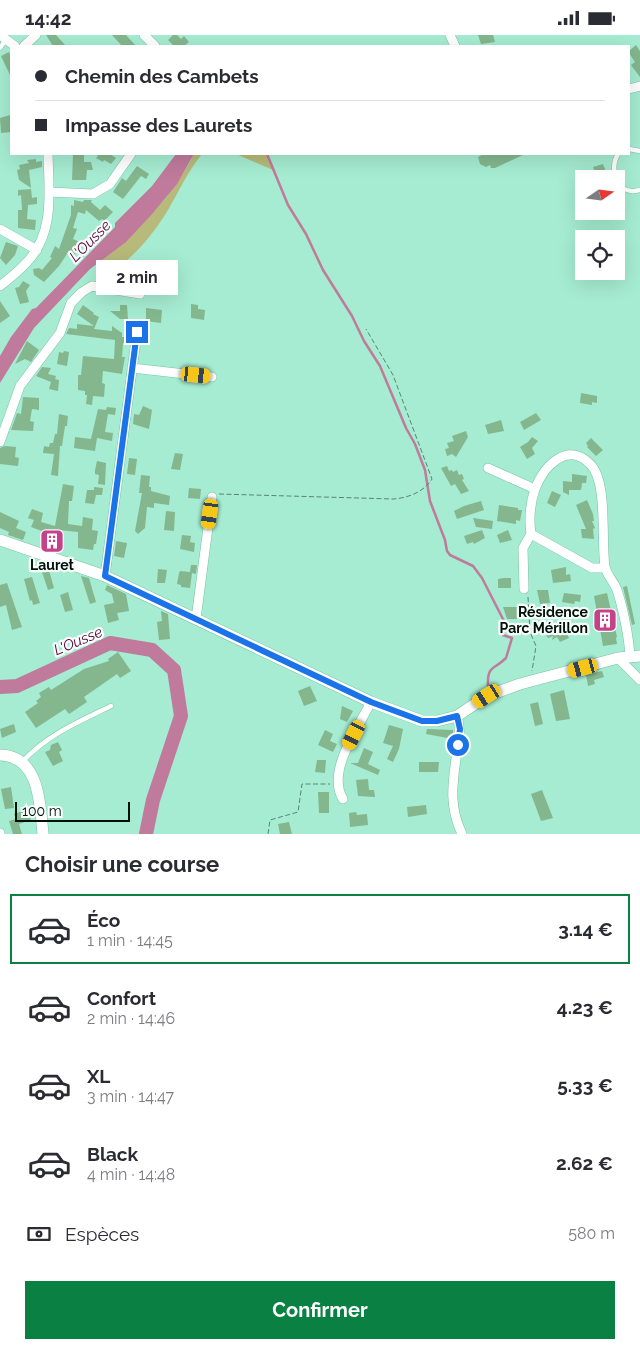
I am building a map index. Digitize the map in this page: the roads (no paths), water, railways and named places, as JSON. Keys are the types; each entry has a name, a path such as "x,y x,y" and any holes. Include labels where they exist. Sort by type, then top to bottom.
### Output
{"street":[{"path":"25,45 36,35"},
{"path":"144,35 154,45"},
{"path":"0,286 27,263 37,250 48,225 48,155"},
{"path":"49,192 93,195 110,184 130,155"},
{"path":"0,229 37,250"},
{"path":"0,441 20,387 60,333 71,303 82,292 92,286 140,294"},
{"path":"105,576 137,332"},
{"path":"132,369 212,377"},
{"path":"524,589 523,548 531,534 529,520 536,489 552,461 563,455 576,456 592,466 601,489 605,568 617,588 629,657 640,680"},
{"path":"488,468 536,489"},
{"path":"196,619 212,497"},
{"path":"531,534 592,568 605,568"},
{"path":"0,540 105,576 371,702 422,721 437,721 457,716 487,696 500,690 629,657"},
{"path":"343,799 339,793 338,768 371,702"},
{"path":"457,716 460,729 452,796 453,809 462,834"},
{"path":"0,755 6,755 20,763 31,773 35,782 43,834"}],"lane":[{"path":"617,155 614,160 614,169 622,189 628,191 640,190"},
{"path":"20,763 50,736 111,705"}],"waterway":[{"path":"267,155 288,205 306,234 323,270 380,366 425,470 430,501 445,540 447,551 450,555 473,566 482,578 505,623 503,635 512,638 506,658 490,671 488,686"},
{"name":"L'Ousse","path":"0,687 17,686 110,643 152,650 174,670 181,716 153,800 146,834"}],"place":[{"name":"Lauret","path":"52,541"},
{"name":"Résidence Parc Mérillon","path":"605,620"}]}
